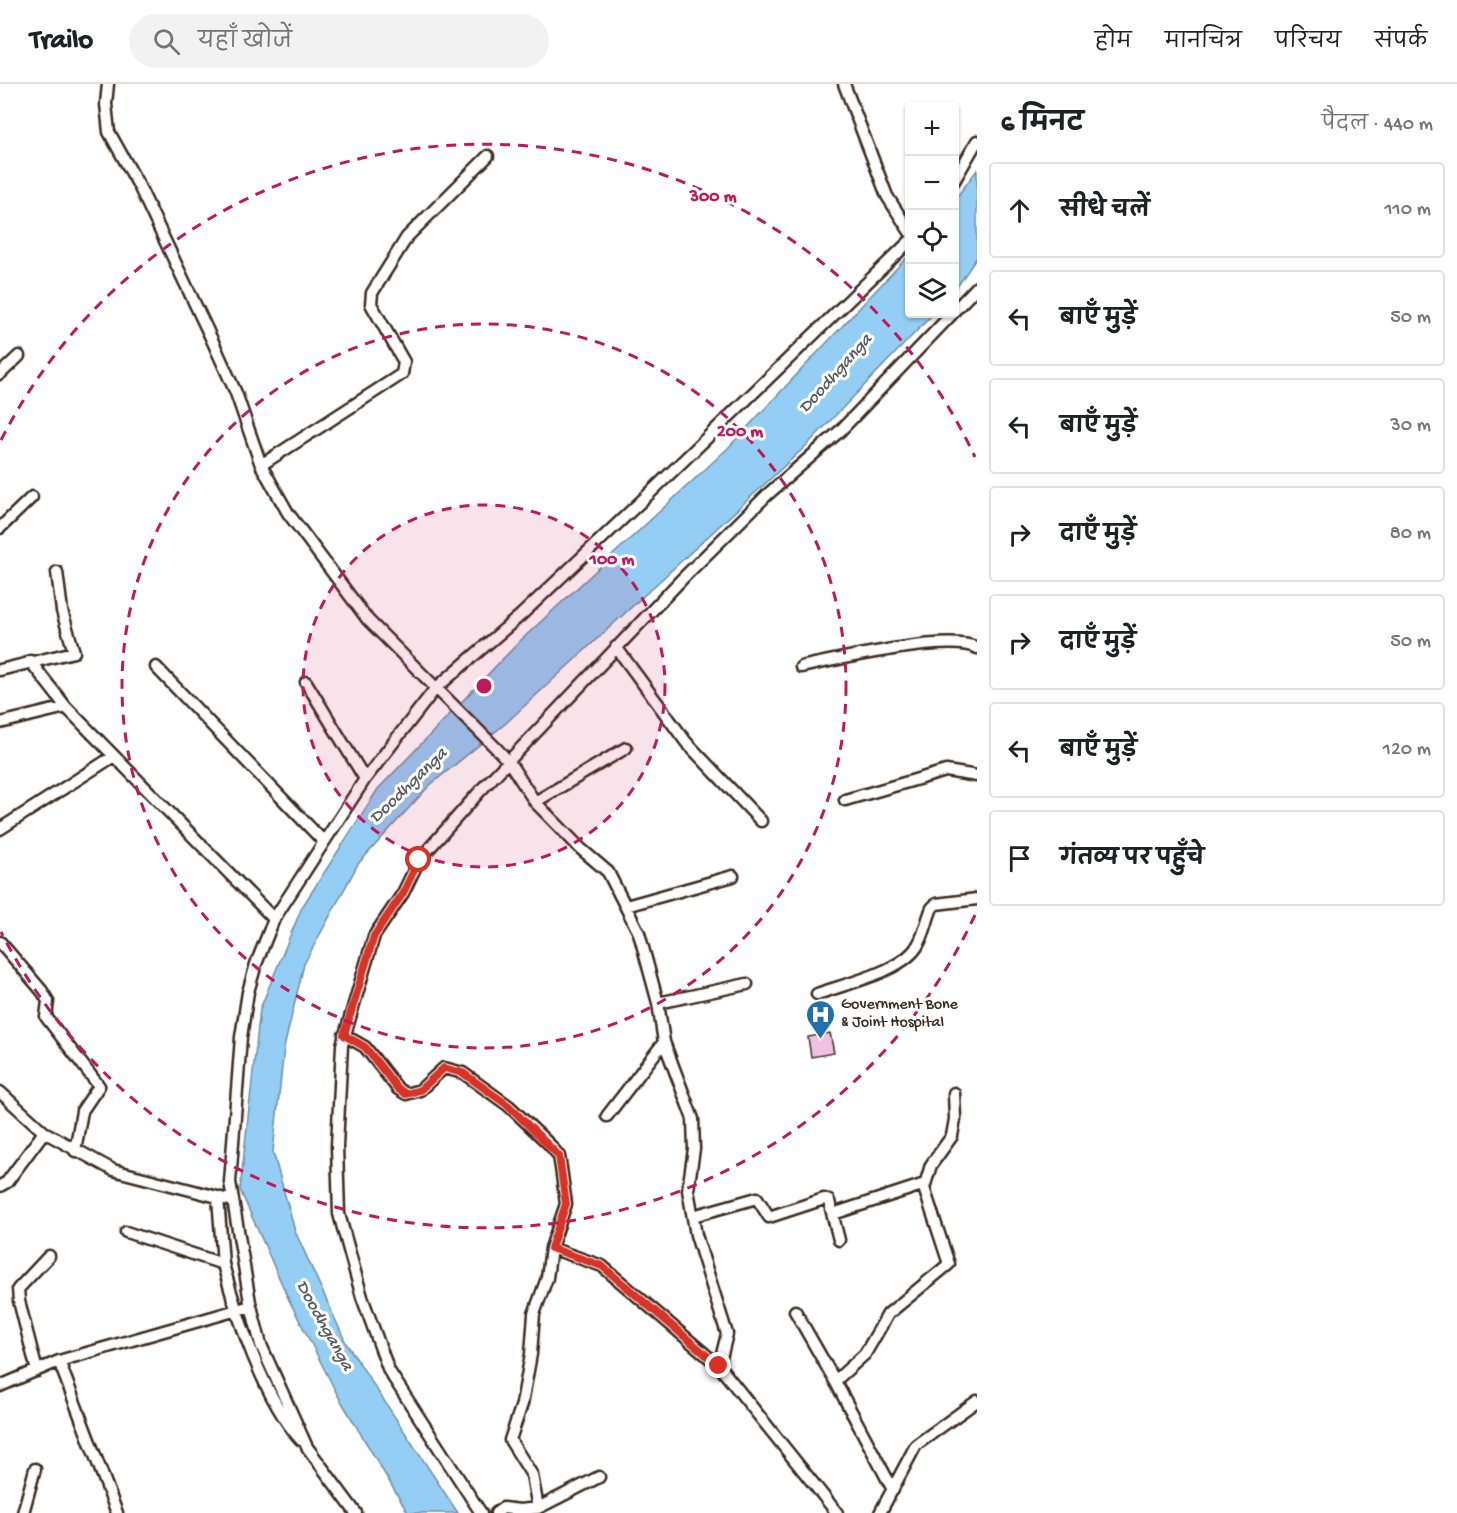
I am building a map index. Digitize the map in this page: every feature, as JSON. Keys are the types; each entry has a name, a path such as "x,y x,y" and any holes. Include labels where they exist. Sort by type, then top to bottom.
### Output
{"street":[{"path":"108,84 106,104 109,132 139,186 218,352 236,393 261,465 288,513 368,620 510,762 535,802 581,849 608,872 639,933 658,1003 664,1042 693,1119 694,1149 688,1190 696,1234 727,1334 719,1366"},
{"path":"844,84 887,196 905,225"},
{"path":"959,172 977,141"},
{"path":"261,465 402,374 404,362 374,309 372,293 406,237 488,156"},
{"path":"307,1447 261,1345 251,1306 230,1182 241,1036 256,964 274,919 365,779 440,693 905,245"},
{"path":"959,306 977,287"},
{"path":"481,1513 389,1371 362,1297 339,1214 337,1146 344,1035 374,936 403,893 419,860 481,790 510,762 616,647 768,494 841,430 947,318"},
{"path":"0,374 19,356"},
{"path":"0,528 32,497"},
{"path":"0,669 74,652 62,611 57,572"},
{"path":"801,667 870,651 960,643 977,648"},
{"path":"616,647 686,742 761,820"},
{"path":"30,661 66,707 274,919"},
{"path":"156,667 323,841"},
{"path":"306,682 365,779"},
{"path":"0,723 66,707"},
{"path":"535,802 626,748"},
{"path":"0,829 114,756"},
{"path":"845,800 946,771 967,772 977,776"},
{"path":"626,906 733,876"},
{"path":"817,994 888,969 907,958 919,944 932,908 936,904 977,899"},
{"path":"0,942 42,991 48,1001 46,1017 99,1086 82,1111 75,1151"},
{"path":"658,1003 747,984"},
{"path":"344,1035 365,1047 398,1089 406,1094 420,1090 444,1068 463,1073 509,1106 559,1156 566,1204 551,1248 547,1278 534,1314 531,1354 522,1404 510,1440 532,1475 538,1508"},
{"path":"607,1116 664,1042"},
{"path":"0,1092 44,1132 113,1170 233,1201"},
{"path":"835,1381 865,1354 888,1314 949,1263 925,1193 925,1184 931,1165 952,1136 955,1119 954,1093"},
{"path":"2,1182 44,1132"},
{"path":"832,1214 925,1184"},
{"path":"218,1197 223,1264 236,1312 270,1391 291,1429 356,1513"},
{"path":"693,1216 757,1198 769,1216 824,1199 829,1201 839,1240"},
{"path":"126,1232 223,1264"},
{"path":"551,1248 602,1266 719,1366 837,1513"},
{"path":"37,1371 18,1289 49,1256"},
{"path":"0,1386 59,1361 251,1306"},
{"path":"795,1311 894,1490"},
{"path":"59,1361 117,1513"},
{"path":"880,1513 916,1445 977,1401"},
{"path":"23,1513 34,1469"},
{"path":"496,1513 503,1509 538,1508 599,1477"}],"water":[{"path":"977,170 977,257 959,284 959,210 959,194"},
{"name":"Doodhganga","path":"905,259 905,318 929,318 807,445 506,723 429,786 358,864 304,964 284,1048 273,1152 295,1231 346,1343 458,1513 408,1513 338,1396 289,1300 240,1190 260,1009 302,907 378,789 520,641 728,448"}],"building":[{"path":"830,1033 834,1053 811,1057 808,1037"}],"place":[{"name":"Government Bone & Joint Hospital","path":"820,1040"}],"route":[{"path":"419,860 403,893 374,936 344,1035 365,1047 398,1089 406,1094 414,1094 420,1090 444,1068 463,1073 509,1106 559,1156 566,1204 551,1248 588,1259 602,1266 719,1366"}]}
